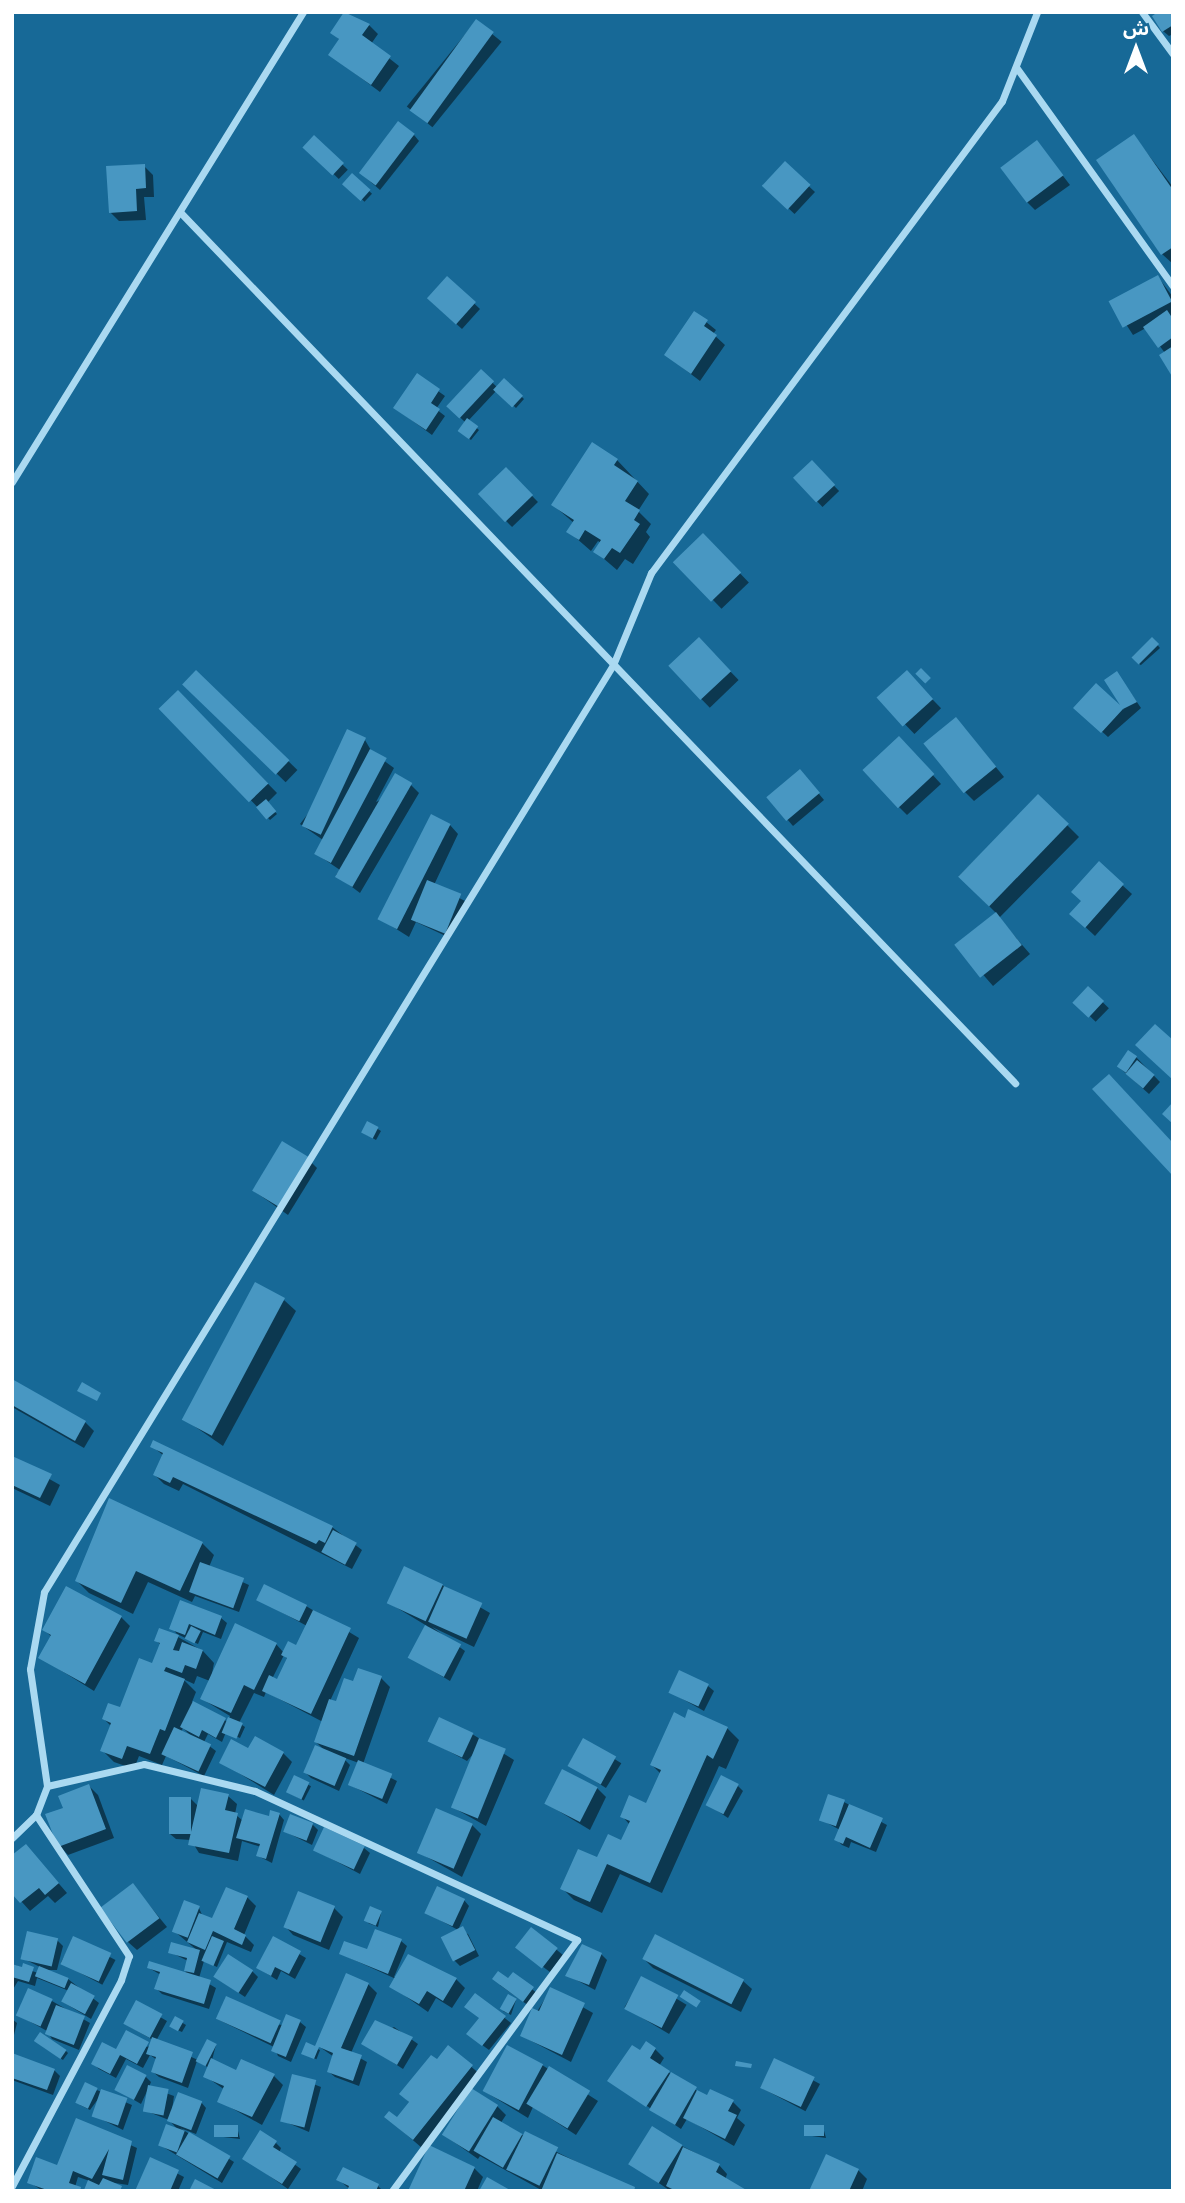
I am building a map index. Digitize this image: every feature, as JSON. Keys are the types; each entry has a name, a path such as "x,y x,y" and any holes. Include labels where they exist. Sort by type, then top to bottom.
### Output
{"street":[{"path":"12,482 303,12"},
{"path":"12,1838 36,1815 47,1786 30,1669 44,1592 613,665 651,573 1002,101 1037,12"},
{"path":"1142,12 1173,54"},
{"path":"1016,67 1173,286"},
{"path":"180,212 1015,1083"},
{"path":"47,1786 144,1764 255,1791 577,1940 392,2191"},
{"path":"12,2186 121,1980 129,1956 36,1815"}],"building":[{"path":"344,12 370,24 362,35 391,56 371,85 328,55 339,39 330,33"},
{"path":"1158,12 1173,12 1173,25 1162,32 1152,16"},
{"path":"476,19 494,32 427,123 410,110"},
{"path":"398,121 415,134 376,186 359,173"},
{"path":"1134,134 1173,190 1173,247 1161,255 1096,160"},
{"path":"314,135 344,163 332,175 302,147"},
{"path":"1037,140 1063,175 1027,203 1000,168"},
{"path":"785,161 811,185 787,210 762,186"},
{"path":"145,164 146,188 136,189 137,211 109,213 106,166"},
{"path":"352,173 371,190 361,201 342,184"},
{"path":"1158,275 1172,301 1123,328 1109,301"},
{"path":"447,276 476,302 456,324 427,298"},
{"path":"1167,310 1173,319 1173,337 1158,348 1143,327"},
{"path":"694,311 708,320 704,326 717,335 691,374 664,355"},
{"path":"1173,346 1173,378 1159,355"},
{"path":"481,369 494,381 459,419 446,406"},
{"path":"417,373 440,389 431,403 440,409 426,430 393,408"},
{"path":"504,378 523,396 512,407 493,390"},
{"path":"467,418 478,426 469,439 458,431"},
{"path":"592,442 618,459 614,465 638,481 625,501 640,510 634,520 640,524 620,553 612,548 604,559 593,552 601,540 585,530 579,540 566,532 574,520 551,505"},
{"path":"812,460 835,485 816,503 793,478"},
{"path":"506,467 533,495 505,522 478,494"},
{"path":"703,533 741,573 711,602 673,562"},
{"path":"699,637 731,671 700,700 668,666"},
{"path":"1152,637 1159,644 1139,665 1131,658"},
{"path":"921,668 931,678 925,684 915,674"},
{"path":"196,670 290,760 276,775 182,684"},
{"path":"907,670 933,699 903,726 877,697"},
{"path":"1117,671 1137,702 1123,709 1101,733 1073,708 1096,683 1120,705 1104,680"},
{"path":"178,690 268,784 249,802 159,709"},
{"path":"956,717 996,767 964,793 923,743"},
{"path":"347,729 366,738 321,835 302,826"},
{"path":"899,736 934,774 898,808 862,770"},
{"path":"370,749 387,758 331,863 314,854"},
{"path":"800,769 820,793 786,821 766,797"},
{"path":"395,773 412,783 352,887 335,877"},
{"path":"1038,794 1069,824 989,907 958,877"},
{"path":"266,799 276,811 266,820 256,807"},
{"path":"431,814 451,824 397,929 377,919"},
{"path":"1099,861 1124,884 1085,928 1069,914 1081,901 1071,892"},
{"path":"427,880 461,894 445,934 411,920"},
{"path":"996,912 1022,945 980,978 954,945"},
{"path":"1088,986 1104,1001 1088,1018 1072,1003"},
{"path":"1155,1024 1173,1040 1173,1080 1135,1045"},
{"path":"1128,1050 1137,1056 1126,1073 1117,1067"},
{"path":"1137,1060 1155,1075 1143,1089 1125,1074"},
{"path":"1109,1074 1173,1143 1173,1176 1092,1089"},
{"path":"1173,1102 1173,1124 1162,1114"},
{"path":"367,1121 379,1127 373,1138 361,1133"},
{"path":"282,1141 309,1157 279,1207 252,1191"},
{"path":"255,1282 285,1298 212,1436 182,1420"},
{"path":"12,1379 86,1421 75,1441 12,1405"},
{"path":"82,1382 101,1393 97,1401 77,1391"},
{"path":"153,1440 333,1526 325,1543 319,1540 316,1544 173,1477 170,1483 153,1475 163,1453 150,1447"},
{"path":"12,1456 52,1474 40,1498 12,1485"},
{"path":"109,1498 203,1542 180,1591 136,1571 121,1603 75,1581"},
{"path":"333,1530 357,1543 345,1565 321,1552"},
{"path":"200,1562 244,1578 233,1608 189,1592"},
{"path":"404,1566 443,1584 426,1621 387,1603"},
{"path":"264,1584 307,1605 299,1621 256,1600"},
{"path":"66,1586 122,1616 85,1684 38,1658 51,1635 42,1630"},
{"path":"444,1586 482,1603 467,1639 428,1622"},
{"path":"180,1600 222,1616 215,1635 189,1624 185,1635 169,1629"},
{"path":"313,1610 351,1628 311,1714 262,1691 269,1675 277,1679 287,1658 281,1655 288,1641 296,1645"},
{"path":"235,1623 277,1643 254,1690 244,1685 231,1713 200,1699"},
{"path":"425,1625 461,1644 444,1677 408,1658"},
{"path":"191,1626 201,1631 194,1643 185,1638"},
{"path":"159,1628 179,1635 173,1650 179,1651 182,1642 203,1650 196,1669 185,1665 182,1673 166,1667 164,1671 185,1679 165,1731 160,1729 150,1754 127,1746 122,1759 100,1751 111,1723 102,1719 108,1703 120,1707 139,1658 152,1663 160,1643 154,1641"},
{"path":"358,1668 382,1676 354,1756 314,1742 329,1699 336,1701 344,1678 353,1681"},
{"path":"679,1670 709,1684 698,1707 668,1693"},
{"path":"193,1701 226,1718 216,1738 202,1730 199,1737 180,1727"},
{"path":"688,1709 728,1727 713,1759 707,1755 650,1883 607,1864 590,1902 560,1889 578,1849 597,1857 608,1834 621,1840 630,1821 620,1817 629,1795 646,1803 661,1770 650,1765 674,1712 685,1718"},
{"path":"228,1717 243,1723 236,1739 222,1733"},
{"path":"439,1717 473,1733 462,1758 428,1741"},
{"path":"174,1727 211,1744 198,1772 161,1754"},
{"path":"255,1736 284,1752 265,1787 219,1763 231,1739 248,1748"},
{"path":"479,1738 506,1749 478,1818 451,1808"},
{"path":"583,1738 616,1756 601,1784 567,1766"},
{"path":"315,1745 346,1758 335,1786 303,1773"},
{"path":"358,1760 392,1774 382,1799 348,1785"},
{"path":"562,1769 598,1787 580,1822 544,1804"},
{"path":"294,1775 309,1782 301,1799 286,1792"},
{"path":"721,1775 739,1784 723,1814 706,1805"},
{"path":"89,1784 106,1829 58,1847 45,1814 63,1808 58,1796"},
{"path":"201,1788 229,1794 225,1810 238,1813 229,1853 188,1845"},
{"path":"828,1794 845,1800 836,1826 819,1820"},
{"path":"169,1797 191,1797 191,1834 169,1834"},
{"path":"849,1804 883,1818 870,1848 846,1837 843,1844 834,1840"},
{"path":"436,1808 473,1824 454,1869 417,1853"},
{"path":"245,1809 269,1816 270,1810 280,1813 266,1859 256,1856 260,1844 236,1838"},
{"path":"290,1814 313,1823 307,1841 283,1832"},
{"path":"324,1827 365,1846 354,1870 313,1851"},
{"path":"26,1844 59,1883 45,1895 39,1888 20,1903 12,1894 12,1855"},
{"path":"133,1883 159,1918 127,1943 100,1908"},
{"path":"437,1886 465,1899 452,1926 424,1913"},
{"path":"226,1887 248,1896 234,1929 246,1935 242,1945 213,1931 205,1950 187,1942 199,1913 212,1918"},
{"path":"298,1891 335,1906 320,1942 283,1927"},
{"path":"184,1900 200,1906 188,1938 172,1932"},
{"path":"370,1906 382,1911 376,1926 364,1921"},
{"path":"463,1926 475,1950 453,1961 441,1937"},
{"path":"531,1927 558,1948 542,1968 515,1947"},
{"path":"375,1929 402,1939 388,1974 339,1954 344,1941 367,1949"},
{"path":"27,1931 58,1938 52,1966 20,1959"},
{"path":"655,1934 744,1979 731,2004 642,1959"},
{"path":"73,1936 111,1953 99,1981 60,1964"},
{"path":"212,1936 224,1941 213,1966 201,1961"},
{"path":"273,1936 301,1951 289,1974 275,1967 271,1976 256,1968"},
{"path":"171,1942 200,1950 194,1973 184,1971 187,1958 168,1953"},
{"path":"582,1944 602,1953 589,1985 565,1976"},
{"path":"228,1954 253,1970 238,1993 213,1977"},
{"path":"408,1954 457,1978 443,2001 427,1991 419,2004 389,1987"},
{"path":"149,1961 211,1980 204,2004 154,1989 160,1972 147,1968"},
{"path":"23,1963 34,1967 29,1982 12,1977 12,1964 22,1967"},
{"path":"39,1966 69,1978 65,1988 35,1976"},
{"path":"498,1971 508,1978 513,1972 534,1987 523,2002 492,1979"},
{"path":"346,1973 369,1983 341,2048 362,2055 353,2081 327,2072 333,2053 319,2047 314,2059 301,2054 306,2042 315,2046"},
{"path":"641,1976 678,1995 662,2028 624,2009"},
{"path":"71,1983 95,1996 85,2014 61,2002"},
{"path":"550,1987 585,2003 562,2055 520,2036 532,2008 539,2011"},
{"path":"28,1988 53,1999 40,2026 16,2015"},
{"path":"684,1990 701,2001 696,2008 680,1997"},
{"path":"475,1993 506,2016 482,2046 466,2034 479,2018 464,2007"},
{"path":"508,1994 517,1999 509,2014 500,2009"},
{"path":"226,1996 281,2020 271,2043 216,2019"},
{"path":"136,2000 162,2014 150,2038 123,2024"},
{"path":"56,2005 85,2016 74,2045 45,2034"},
{"path":"286,2014 301,2020 286,2057 271,2051"},
{"path":"175,2016 184,2021 178,2031 169,2026"},
{"path":"375,2020 413,2037 397,2065 361,2044"},
{"path":"126,2030 149,2042 137,2064 120,2055 110,2074 91,2064 102,2042 116,2049"},
{"path":"40,2032 67,2050 60,2059 34,2041"},
{"path":"152,2037 193,2052 182,2083 151,2072 156,2057 146,2054"},
{"path":"207,2039 217,2044 205,2066 196,2061"},
{"path":"646,2041 656,2048 650,2058 670,2071 646,2107 607,2081 632,2045 640,2050"},
{"path":"448,2045 473,2065 413,2140 384,2117 389,2111 397,2117 409,2102 399,2094 431,2055 437,2059"},
{"path":"507,2045 543,2064 519,2110 483,2091"},
{"path":"12,2053 55,2069 47,2090 12,2078"},
{"path":"211,2058 236,2070 241,2059 275,2074 252,2117 217,2102 224,2086 203,2077"},
{"path":"774,2058 815,2077 801,2107 760,2088"},
{"path":"736,2061 752,2064 751,2068 735,2066"},
{"path":"127,2065 147,2075 134,2100 114,2090"},
{"path":"549,2066 590,2091 567,2128 526,2104"},
{"path":"671,2072 697,2087 675,2125 649,2110"},
{"path":"292,2074 316,2080 304,2128 280,2122"},
{"path":"85,2082 98,2088 88,2109 75,2103"},
{"path":"148,2085 169,2089 163,2116 143,2112"},
{"path":"471,2088 498,2105 469,2152 442,2135"},
{"path":"101,2089 127,2098 118,2126 92,2116"},
{"path":"710,2089 734,2100 728,2111 737,2115 725,2139 683,2118 697,2090 707,2095"},
{"path":"178,2092 202,2101 191,2130 167,2121"},
{"path":"493,2117 522,2134 503,2168 474,2151"},
{"path":"76,2118 132,2141 123,2180 102,2175 109,2149 92,2179 73,2171 69,2183 81,2187 80,2191 50,2191 27,2183 36,2157 57,2165"},
{"path":"166,2124 185,2131 177,2152 158,2146"},
{"path":"214,2125 238,2125 238,2137 214,2137"},
{"path":"804,2125 824,2125 824,2136 804,2136"},
{"path":"652,2126 683,2145 659,2183 628,2164"},
{"path":"260,2130 277,2141 273,2147 297,2162 282,2184 242,2159"},
{"path":"525,2131 558,2147 539,2186 506,2170"},
{"path":"189,2132 231,2156 218,2179 176,2155"},
{"path":"429,2145 475,2167 464,2191 408,2191"},
{"path":"683,2147 720,2164 716,2172 748,2191 676,2191 666,2186"},
{"path":"557,2153 635,2187 634,2191 541,2191"},
{"path":"826,2154 859,2169 849,2191 809,2191"},
{"path":"150,2157 179,2170 170,2191 135,2191"},
{"path":"343,2167 379,2184 376,2191 347,2191 349,2186 336,2180"},
{"path":"487,2177 512,2191 479,2191"},
{"path":"103,2178 122,2186 120,2191 84,2190 88,2180 99,2185"},
{"path":"195,2179 218,2191 189,2191"}]}
